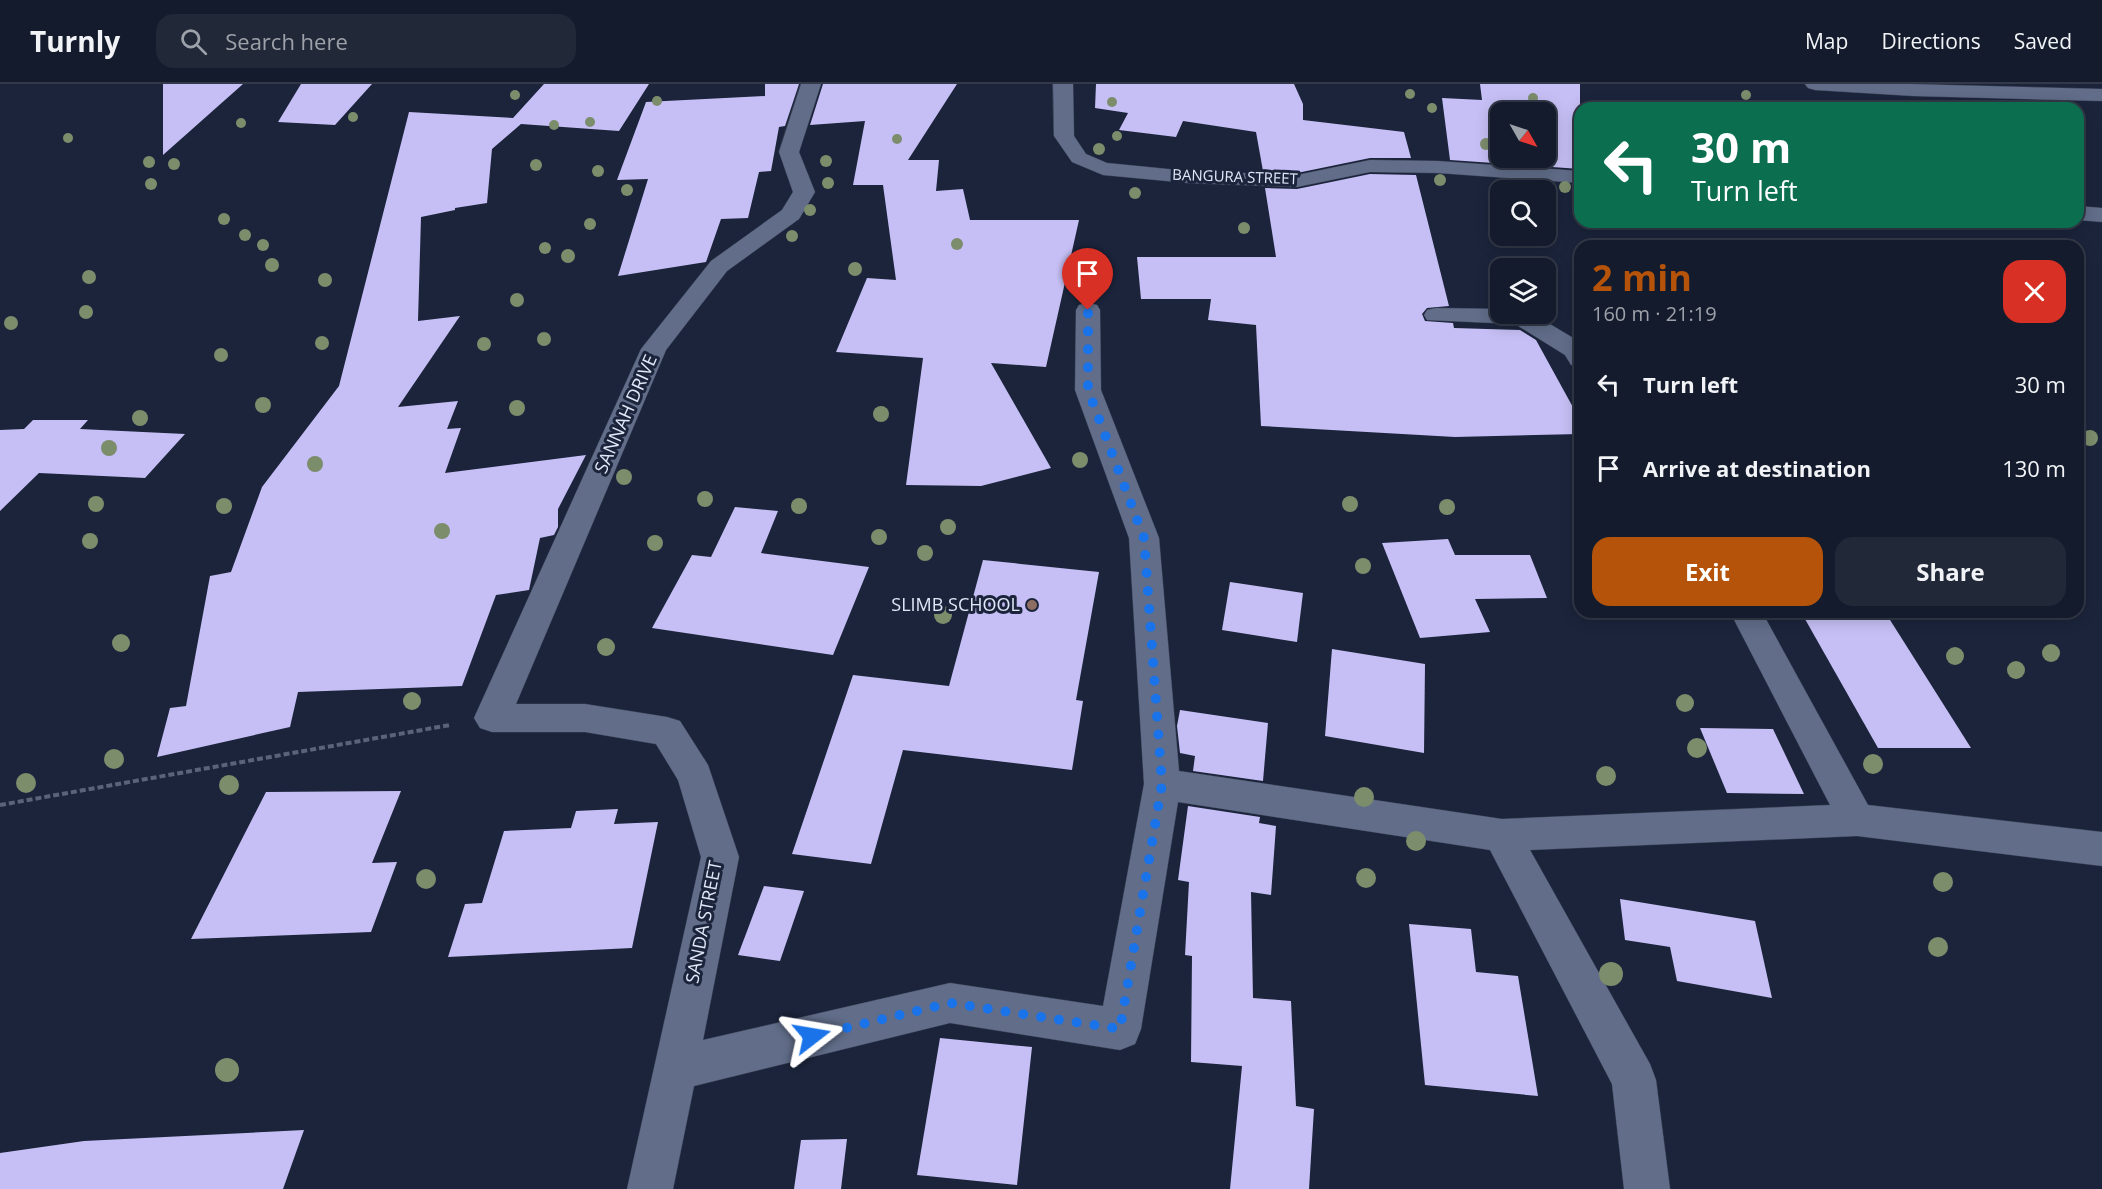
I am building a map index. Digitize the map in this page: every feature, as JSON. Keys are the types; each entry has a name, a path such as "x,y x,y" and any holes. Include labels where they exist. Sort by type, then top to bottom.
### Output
{"street":[{"name":"SANNAH DRIVE","path":"492,718 654,349 719,266 791,214 804,192 789,152 811,84"},
{"name":"BANGURA STREET","path":"1063,84 1064,136 1078,158 1103,169 1188,177 1298,180 1370,166 1438,167 1574,177"},
{"path":"1815,84 1913,90 2102,95"},
{"path":"2084,214 2102,215"},
{"path":"674,1069 950,1003 1120,1029 1162,784 1144,538 1088,390 1088,310"},
{"path":"1436,315 1521,317 1574,350"},
{"path":"1749,618 1857,820"},
{"name":"SANDA STREET","path":"492,718 585,718 667,731 695,776 720,857 650,1189"},
{"path":"1162,784 1502,835 1857,820 2102,849"},
{"path":"1502,835 1634,1080 1647,1189"}],"path":[{"path":"0,805 492,718"}],"building":[{"path":"163,84 243,84 163,155"},
{"path":"301,84 372,84 335,125 278,122"},
{"path":"544,84 649,84 619,131 521,124 492,149 487,203 421,217 418,321 460,316 398,407 458,401 447,429 461,428 445,473 586,455 558,509 558,527 554,535 540,538 529,590 496,595 462,686 298,692 290,727 157,757 170,708 186,706 210,576 231,572 262,487 339,386 409,112 513,118"},
{"path":"765,84 799,84 785,126 779,127 771,171 759,172 748,218 721,219 706,262 618,276 648,179 617,180 646,102 765,96"},
{"path":"823,84 957,84 908,160 939,160 936,191 963,189 970,220 1079,220 1046,367 991,363 1051,468 981,486 906,485 923,358 836,352 867,278 896,280 883,185 853,185 865,121 810,125"},
{"path":"1096,84 1294,84 1303,104 1303,120 1404,132 1411,158 1370,158 1297,173 1263,171 1256,132 1183,121 1176,137 1119,130 1128,113 1095,108"},
{"path":"1480,84 1580,84 1580,102 1574,102 1574,169 1556,167 1556,102 1490,102 1490,163 1450,160 1442,98 1482,100"},
{"path":"1370,174 1416,175 1449,306 1427,308 1422,314 1425,321 1453,323 1454,328 1520,330 1536,340 1574,409 1574,434 1455,437 1261,426 1256,325 1208,320 1211,299 1141,299 1137,257 1276,257 1265,188 1297,189"},
{"path":"33,420 88,420 80,429 185,434 145,478 39,473 0,511 0,430 24,429"},
{"path":"735,507 778,511 761,553 869,567 833,655 652,628 692,555 711,557"},
{"path":"1448,539 1455,555 1530,555 1547,598 1475,599 1490,632 1420,638 1382,543"},
{"path":"983,560 1099,572 1076,700 1083,701 1072,770 903,750 871,864 792,854 853,675 949,686"},
{"path":"1230,582 1303,593 1297,642 1222,630"},
{"path":"1804,618 1889,618 1971,748 1878,748"},
{"path":"1332,649 1425,664 1424,753 1325,736"},
{"path":"1180,710 1268,723 1263,781 1193,771 1195,756 1180,753 1177,726"},
{"path":"1700,728 1773,729 1804,794 1727,793"},
{"path":"401,791 372,863 397,862 371,932 191,939 266,792"},
{"path":"1188,806 1260,817 1259,823 1276,826 1271,895 1251,892 1253,998 1291,1001 1296,1106 1314,1109 1309,1189 1230,1189 1242,1066 1191,1062 1192,956 1185,955 1189,882 1178,880"},
{"path":"618,809 614,824 658,822 632,948 448,957 465,904 482,903 504,831 571,828 576,811"},
{"path":"764,886 804,891 780,961 738,955"},
{"path":"1620,899 1755,921 1772,998 1677,981 1670,947 1625,940"},
{"path":"1409,924 1471,929 1476,972 1518,976 1538,1096 1425,1085"},
{"path":"940,1038 1032,1047 1017,1185 917,1175"},
{"path":"304,1130 283,1189 0,1189 0,1153 84,1141"},
{"path":"847,1139 841,1189 794,1189 801,1140"}],"place":[{"name":"SLIMB SCHOOL","path":"1032,605"}],"route":[{"path":"812,1036 950,1003 1120,1029 1162,784 1144,538 1088,390 1088,310"}]}
